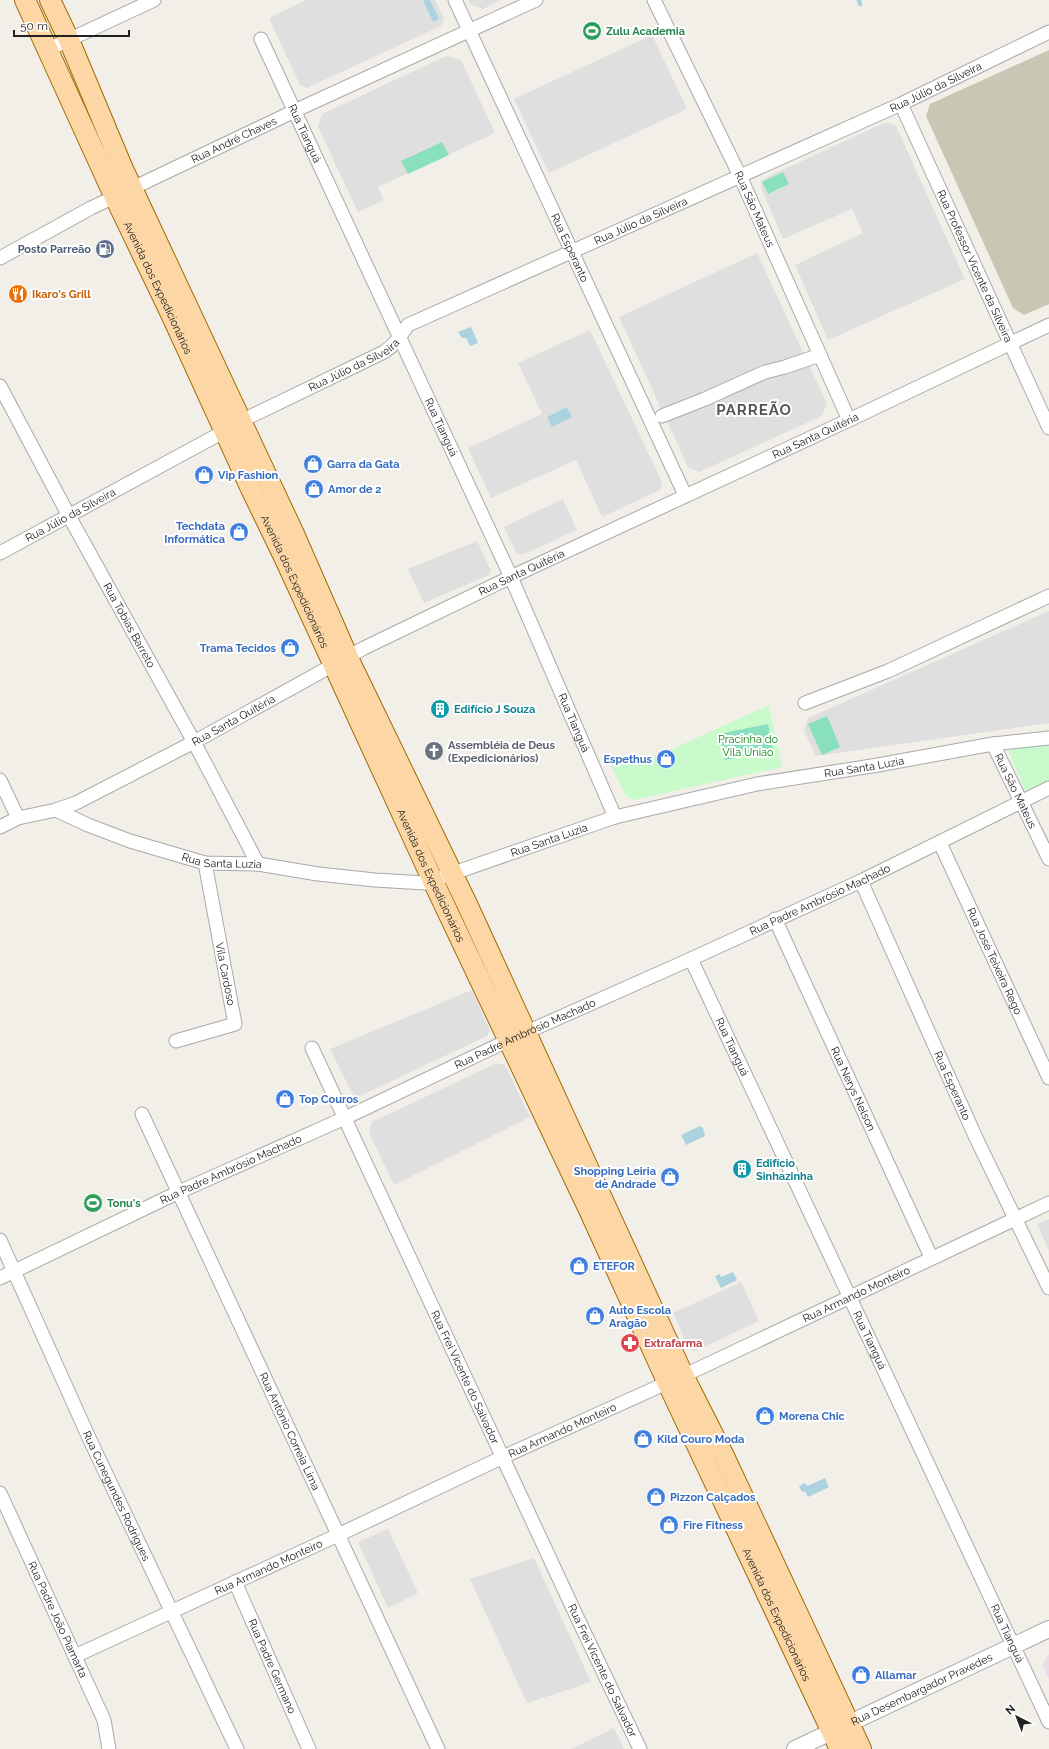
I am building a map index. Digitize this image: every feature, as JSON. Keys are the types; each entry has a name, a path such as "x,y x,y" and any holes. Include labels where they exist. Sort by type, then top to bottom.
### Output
{"main road":[{"name":"Avenida dos Expedicionários","path":"25,0 47,50 124,193 233,426 340,661 433,881 517,1036"},
{"name":"Avenida dos Expedicionários","path":"50,0 69,40 124,193"},
{"name":"Avenida dos Expedicionários","path":"340,661 452,873 517,1036 675,1379 723,1454 840,1735 861,1749"}],"street":[{"path":"47,50 154,0"},
{"name":"Rua Esperanto","path":"455,0 685,495"},
{"name":"Rua André Chaves","path":"0,258 91,208 468,30 536,0"},
{"name":"Rua São Mateus","path":"654,0 740,176 849,420"},
{"name":"Rua Júlio da Silveira","path":"0,553 233,426 384,352 392,347 400,338 408,325 900,104 1049,32"},
{"name":"Rua Tianguá","path":"261,39 511,576 615,817"},
{"name":"Rua Professor Vicente da Silveira","path":"900,104 1049,428"},
{"name":"Rua Santa Quitéria","path":"0,827 18,818 56,810 76,803 194,742 340,661 511,576 849,420 1010,342 1049,325"},
{"path":"662,416 705,399 765,372 820,355"},
{"name":"Rua Tobias Barreto","path":"0,386 69,516 194,742 258,864"},
{"path":"805,704 888,671 1049,596"},
{"name":"Rua Santa Luzia","path":"56,810 88,825 130,841 205,863 258,864 318,874 375,880 425,883 615,817 756,784 878,765 993,744 1049,738"},
{"name":"Rua São Mateus","path":"993,744 1049,859"},
{"path":"0,780 18,818"},
{"name":"Rua Padre Ambrósio Machado","path":"0,1278 179,1192 344,1118 517,1036 691,959 775,919 861,881 1049,788"},
{"name":"Rua José Teixeira Rego","path":"940,843 1049,1078"},
{"name":"Vila Cardoso","path":"176,1041 235,1024 205,863"},
{"name":"Rua Esperanto","path":"861,881 976,1138 1049,1288"},
{"name":"Rua Nerys Nelson","path":"775,919 930,1258"},
{"name":"Rua Tianguá","path":"691,959 1049,1722"},
{"name":"Rua Frei Vicente do Salvador","path":"312,1048 640,1749"},
{"name":"Rua Antônio Correia Lima","path":"142,1114 438,1749"},
{"name":"Rua Armando Monteiro","path":"75,1656 503,1457 675,1379 1049,1203"},
{"name":"Rua Cunegundes Rodrigues","path":"0,1240 57,1368 237,1749"},
{"name":"Rua Padre João Piamarta","path":"0,1493 4,1513 75,1656 104,1720 109,1749"},
{"name":"Rua Padre Germano","path":"235,1582 309,1749"},
{"name":"Rua Desembargador Praxedes","path":"795,1749 840,1735 1014,1645 1049,1629"}],"shaded area":[{"path":"306,0 435,0 444,18 441,26 307,88 300,85 269,18"},
{"path":"469,0 501,0 483,9 470,4"},
{"path":"652,35 687,109 549,173 514,99"},
{"path":"1049,50 1049,304 1024,315 1013,308 926,116 930,104"},
{"path":"446,56 461,60 495,133 378,187 384,200 358,212 318,127 322,114"},
{"path":"886,122 896,126 965,279 828,340 795,265 863,233 852,209 783,239 761,188 761,182 765,178"},
{"path":"757,253 827,404 822,416 699,472 688,467 619,317"},
{"path":"590,330 662,482 660,490 602,517 576,460 491,498 468,448 542,414 518,363"},
{"path":"563,499 577,530 522,555 516,552 504,527"},
{"path":"477,541 491,570 489,575 424,603 408,569"},
{"path":"1049,611 1049,723 816,756 804,731 808,718"},
{"path":"472,990 490,1031 487,1036 360,1096 354,1096 330,1049"},
{"path":"497,1063 505,1065 530,1117 394,1185 369,1133 372,1122"},
{"path":"1049,1219 1049,1251 1037,1224"},
{"path":"741,1282 759,1321 698,1350 694,1351 689,1349 673,1313"},
{"path":"388,1529 418,1593 388,1608 358,1542"},
{"path":"534,1558 591,1682 527,1703 470,1579"},
{"path":"1049,1654 1049,1679 1042,1665"},
{"path":"614,1728 624,1749 571,1749"}],"green space":[{"path":"442,142 449,155 408,174 401,161"},
{"path":"783,172 789,184 768,194 762,182"},
{"name":"Pracinha do Vila Uniao","path":"769,705 782,767 633,800 626,796 606,756 609,754 612,757 648,760"},
{"path":"827,716 840,747 822,755 808,724"},
{"path":"768,724 773,750 725,760 719,734"},
{"path":"1049,745 1049,781 1030,791 1025,790 1009,752 1011,748"}],"water":[{"path":"423,0 430,0 439,19 433,22"},
{"path":"471,327 478,343 470,346 466,338 462,338 458,332"},
{"path":"567,407 572,417 552,427 547,417"},
{"path":"700,1126 703,1128 705,1136 686,1145 681,1135"},
{"path":"733,1272 737,1280 721,1288 715,1276 720,1274 721,1277"},
{"path":"825,1478 829,1487 808,1497 805,1491 802,1492 799,1486 805,1483 807,1486"}],"waterway":[{"path":"859,0 860,4"}],"place":[{"name":"Zulu Academia","path":"592,31"},
{"name":"Posto Parreão","path":"105,249"},
{"name":"Ikaro's Grill","path":"18,294"},
{"name":"Garra da Gata","path":"313,464"},
{"name":"Vip Fashion","path":"204,475"},
{"name":"Amor de 2","path":"314,489"},
{"name":"Techdata Informática","path":"239,532"},
{"name":"Trama Tecidos","path":"290,648"},
{"name":"Edifício J Souza","path":"440,709"},
{"name":"Assembléia de Deus (Expedicionários)","path":"434,751"},
{"name":"Espethus","path":"666,759"},
{"name":"Top Couros","path":"285,1099"},
{"name":"Edifício Sinhazinha","path":"742,1169"},
{"name":"Shopping Leiria de Andrade","path":"670,1177"},
{"name":"Tonu's","path":"93,1203"},
{"name":"ETEFOR","path":"579,1266"},
{"name":"Auto Escola Aragão","path":"595,1316"},
{"name":"Extrafarma","path":"630,1343"},
{"name":"Morena Chic","path":"765,1416"},
{"name":"Kild Couro Moda","path":"643,1439"},
{"name":"Pizzon Calçados","path":"656,1497"},
{"name":"Fire Fitness","path":"669,1525"},
{"name":"Allamar","path":"861,1675"}],"district":[{"name":"PARREÃO","path":"754,410"}]}
